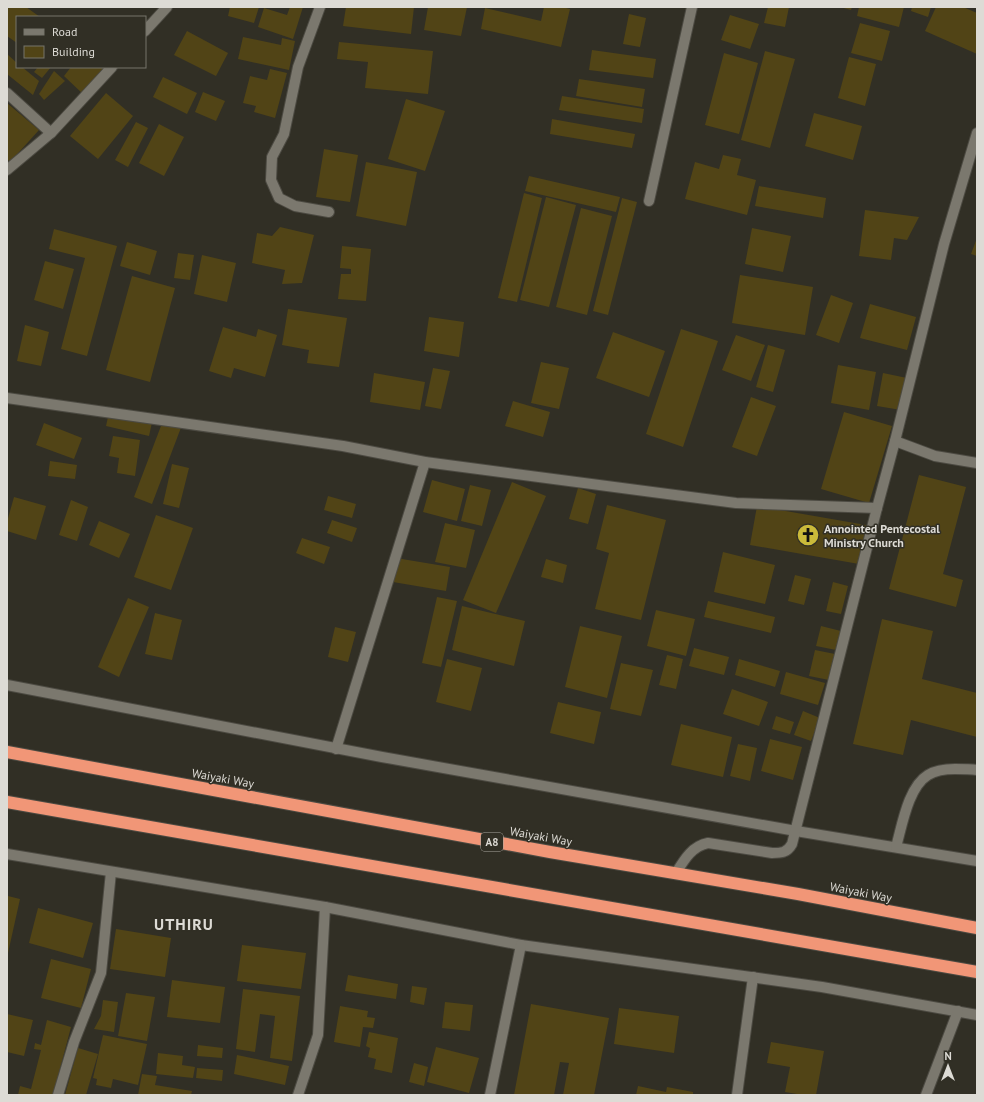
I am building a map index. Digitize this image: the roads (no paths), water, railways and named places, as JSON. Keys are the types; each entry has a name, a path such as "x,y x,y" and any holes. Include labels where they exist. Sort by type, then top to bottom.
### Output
{"highway":[{"name":"Waiyaki Way","path":"7,752 550,852 798,894 977,928"},
{"path":"7,802 977,972"}],"street":[{"path":"146,30 167,7"},
{"path":"320,7 298,67 284,134 272,157 271,180 279,198 295,206 328,212"},
{"path":"649,201 692,7"},
{"path":"7,170 51,133 111,68"},
{"path":"7,94 51,133"},
{"path":"676,873 691,851 702,844 708,843 762,852 782,853 790,848 796,831 876,508 895,441 944,244 977,133"},
{"path":"7,398 343,446 425,462 736,503 876,508"},
{"path":"895,441 935,456 977,463"},
{"path":"336,749 425,462"},
{"path":"7,685 336,749 796,831 977,861"},
{"path":"896,847 914,788 928,775 944,769 977,770"},
{"path":"7,854 325,907 521,945 822,987 977,1015"},
{"path":"58,1095 74,1042 101,972 111,872"},
{"path":"298,1095 318,1035 325,907"},
{"path":"490,1095 521,945"},
{"path":"737,1095 753,977"},
{"path":"926,1095 958,1011"}],"place":[{"name":"Annointed Pentecostal Ministry Church","path":"808,535"}],"district":[{"name":"UTHIRU","path":"184,924"}]}
